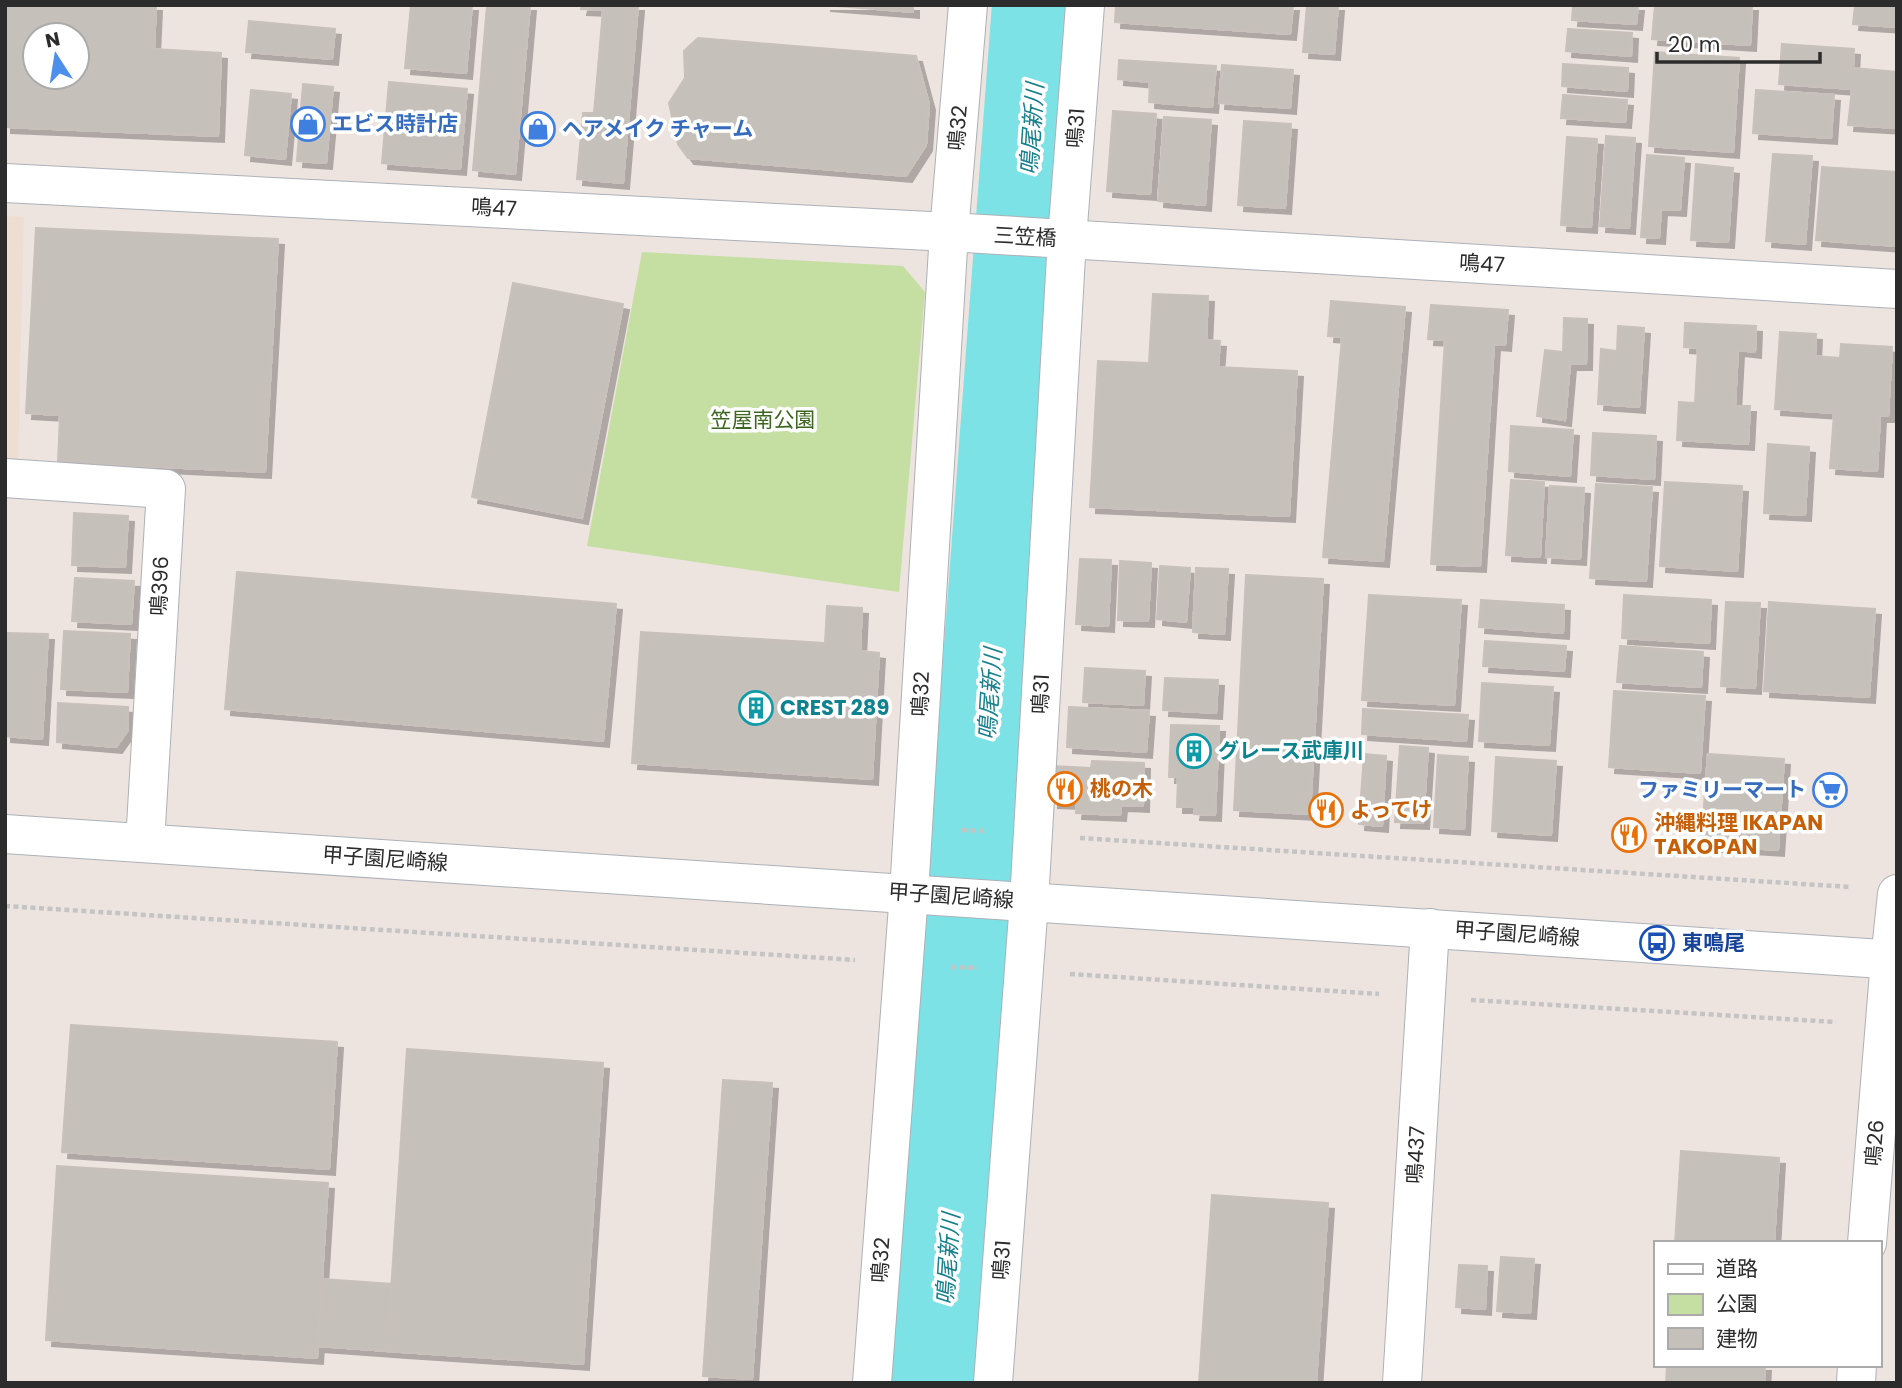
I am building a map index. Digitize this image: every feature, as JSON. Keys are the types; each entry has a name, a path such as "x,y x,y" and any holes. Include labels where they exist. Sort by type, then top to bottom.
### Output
{"street":[{"name":"鳴32","path":"872,1383 918,964 966,233 968,5"},
{"name":"鳴31","path":"993,1383 1016,901 1025,834 1085,5"},
{"name":"鳴47","path":"5,183 966,233"},
{"name":"三笠橋","path":"966,233 1067,239"},
{"name":"鳴47","path":"1067,239 1897,289"},
{"name":"鳴396","path":"5,478 166,489 145,843"},
{"name":"甲子園尼崎線","path":"5,834 1893,960"},
{"name":"鳴26","path":"1867,1241 1889,1063 1897,894"},
{"name":"鳴437","path":"1402,1383 1430,928"}],"path":[{"path":"955,830 1856,888"},
{"path":"5,906 982,968"}],"shaded area":[{"path":"5,216 24,217 18,465 5,464"}],"green space":[{"name":"笠屋南公園","path":"642,252 903,266 925,292 899,592 587,546"}],"building":[{"path":"5,5 156,5 154,49 221,53 218,136 5,127"},
{"path":"411,5 472,5 466,73 405,68"},
{"path":"487,5 530,5 515,174 473,170"},
{"path":"582,5 638,5 623,183 577,179 583,113 594,113 603,10 581,9"},
{"path":"824,5 913,5 913,12"},
{"path":"1116,5 1293,5 1290,34 1115,22"},
{"path":"1307,5 1338,5 1334,54 1303,52"},
{"path":"1573,5 1638,5 1636,24 1572,20"},
{"path":"1655,5 1752,5 1750,45 1652,39"},
{"path":"1855,5 1897,5 1897,27 1853,24"},
{"path":"249,21 335,29 332,59 246,52"},
{"path":"1568,29 1632,33 1631,56 1566,51"},
{"path":"698,38 916,56 929,104 926,145 906,176 688,158 678,144 669,103 685,78 684,51"},
{"path":"1782,44 1854,49 1853,68 1897,72 1897,128 1848,125 1852,89 1779,84"},
{"path":"1655,52 1739,58 1733,152 1649,146"},
{"path":"1119,60 1216,66 1212,107 1149,102 1150,82 1118,79"},
{"path":"1563,64 1628,68 1627,91 1562,86"},
{"path":"1222,65 1293,70 1290,108 1219,103"},
{"path":"389,82 467,89 460,169 382,163"},
{"path":"303,84 333,87 326,163 297,161"},
{"path":"251,90 291,94 285,159 245,155"},
{"path":"1756,90 1834,95 1831,138 1753,133"},
{"path":"1563,95 1627,100 1625,122 1561,118"},
{"path":"1113,111 1156,114 1150,194 1107,191"},
{"path":"1164,117 1211,120 1205,205 1158,201"},
{"path":"1244,121 1291,124 1285,208 1238,205"},
{"path":"1606,136 1635,138 1629,228 1600,226"},
{"path":"1567,137 1597,139 1591,227 1561,225"},
{"path":"1773,154 1812,156 1805,244 1766,241"},
{"path":"1647,155 1684,158 1680,210 1661,209 1659,238 1641,237"},
{"path":"1696,164 1733,168 1728,242 1691,240"},
{"path":"1822,167 1897,172 1896,246 1816,240"},
{"path":"36,228 278,239 265,472 58,462 60,415 26,413"},
{"path":"513,283 623,304 582,518 472,497"},
{"path":"1153,294 1208,296 1206,340 1220,341 1218,367 1297,371 1289,516 1090,507 1098,361 1149,363"},
{"path":"1331,301 1405,307 1383,561 1323,557 1342,337 1328,336"},
{"path":"1431,305 1508,310 1505,345 1494,344 1480,566 1431,564 1445,340 1428,339"},
{"path":"1564,318 1587,319 1586,364 1570,364 1565,420 1537,416 1545,350 1563,352"},
{"path":"1685,323 1756,326 1755,352 1738,350 1735,406 1750,406 1748,444 1677,440 1679,402 1695,403 1698,348 1684,347"},
{"path":"1618,326 1644,328 1639,407 1598,404 1601,349 1617,351"},
{"path":"1780,332 1816,334 1815,356 1840,358 1841,344 1892,347 1888,416 1880,416 1877,471 1830,468 1834,413 1775,409"},
{"path":"1511,426 1573,430 1570,476 1509,471"},
{"path":"1593,433 1656,436 1654,479 1591,475"},
{"path":"1768,444 1809,447 1805,515 1764,513"},
{"path":"1511,480 1544,482 1540,557 1506,555"},
{"path":"1665,482 1742,486 1737,571 1660,566"},
{"path":"1596,484 1652,487 1646,581 1590,578"},
{"path":"1550,486 1584,488 1580,559 1546,557"},
{"path":"74,513 128,516 125,567 72,565"},
{"path":"1080,559 1111,560 1108,626 1076,624"},
{"path":"1120,561 1151,563 1148,621 1118,620"},
{"path":"1160,566 1190,568 1186,622 1157,619"},
{"path":"1196,568 1228,569 1224,634 1193,632"},
{"path":"237,572 616,604 603,741 225,709"},
{"path":"1246,575 1323,579 1310,814 1234,810"},
{"path":"75,578 134,581 131,624 72,621"},
{"path":"1369,595 1461,600 1454,705 1362,700"},
{"path":"1624,595 1711,600 1709,643 1622,638"},
{"path":"1481,600 1564,605 1563,633 1479,627"},
{"path":"1726,602 1760,603 1755,688 1721,686"},
{"path":"1769,602 1875,609 1869,697 1764,691"},
{"name":"CREST 289","path":"827,606 862,608 860,651 879,653 872,779 632,763 641,632 825,643"},
{"path":"64,631 130,634 127,692 61,689"},
{"path":"5,633 48,634 42,739 5,736"},
{"path":"1485,641 1566,646 1564,671 1483,666"},
{"path":"1620,646 1703,652 1701,687 1617,682"},
{"path":"1085,668 1145,671 1143,705 1083,702"},
{"path":"1165,678 1218,680 1216,713 1163,710"},
{"path":"1482,683 1553,687 1549,745 1479,741"},
{"path":"1614,691 1705,696 1700,773 1609,767"},
{"path":"58,703 128,707 128,730 116,747 57,742"},
{"path":"1069,707 1149,711 1146,752 1067,747"},
{"path":"1363,709 1468,715 1466,741 1362,734"},
{"name":"グレース武庫川","path":"1171,725 1219,726 1215,815 1194,814 1195,807 1177,807 1178,777 1169,777"},
{"path":"1400,746 1428,748 1423,823 1395,822"},
{"path":"1364,754 1386,756 1382,826 1359,824"},
{"path":"1708,754 1784,759 1778,850 1701,845"},
{"path":"1438,755 1468,757 1464,829 1434,827"},
{"path":"1496,757 1556,761 1551,835 1492,831"},
{"path":"1092,761 1144,763 1143,806 1121,805 1120,815 1076,813 1077,803 1052,802 1053,766 1091,768"},
{"path":"71,1025 337,1042 329,1169 62,1152"},
{"path":"407,1049 603,1063 583,1364 387,1351"},
{"path":"723,1080 772,1083 752,1379 703,1376"},
{"path":"1681,1151 1779,1158 1774,1241 1675,1241"},
{"path":"57,1166 328,1183 317,1358 46,1340"},
{"path":"1212,1195 1328,1203 1316,1383 1199,1383"},
{"path":"1501,1257 1534,1259 1530,1313 1497,1311"},
{"path":"1459,1265 1487,1266 1485,1309 1456,1307"},
{"path":"322,1279 392,1284 387,1351 318,1346"},
{"path":"1667,1367 1765,1367 1764,1383 1666,1383"}],"waterway":[{"name":"鳴尾新川","path":"938,1383 1041,5"}],"place":[{"name":"エビス時計店","path":"308,124"},
{"name":"ヘアメイク チャーム","path":"538,129"},
{"name":"CREST 289","path":"756,708"},
{"name":"グレース武庫川","path":"1194,751"},
{"name":"桃の木","path":"1065,789"},
{"name":"ファミリーマート","path":"1830,790"},
{"name":"よってけ","path":"1326,810"},
{"name":"沖縄料理 IKAPAN TAKOPAN","path":"1629,835"},
{"name":"東鳴尾","path":"1657,943"}]}
